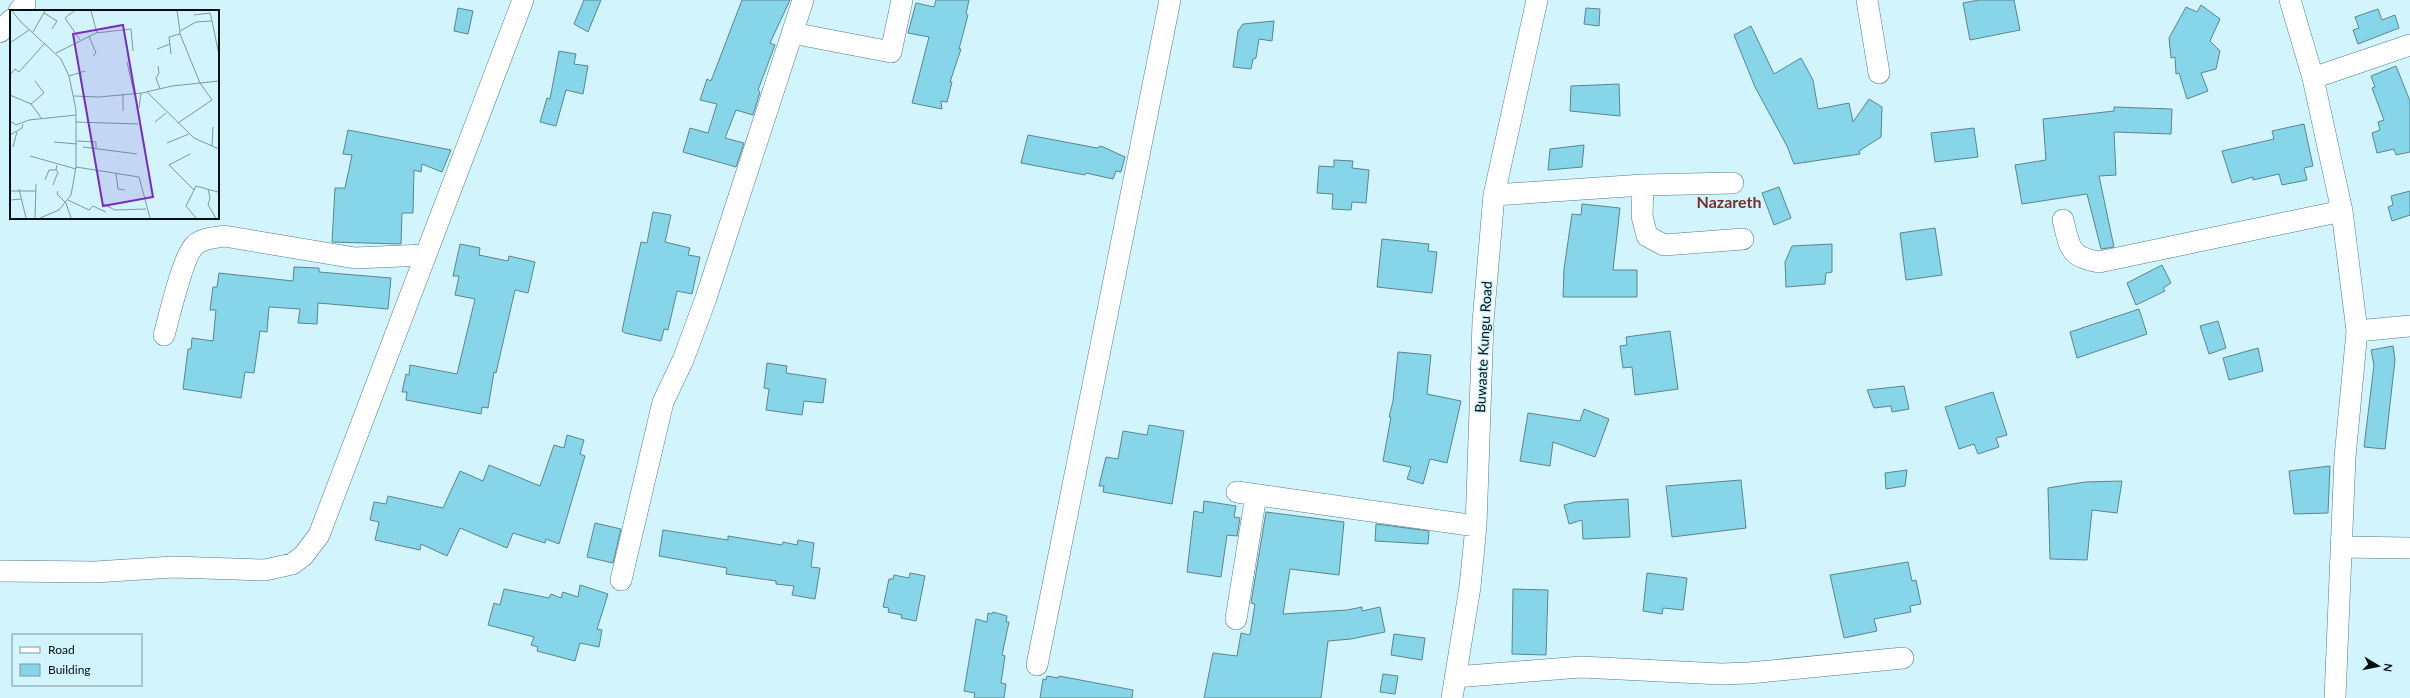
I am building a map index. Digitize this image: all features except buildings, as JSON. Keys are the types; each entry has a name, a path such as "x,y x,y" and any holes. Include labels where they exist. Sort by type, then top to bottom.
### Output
{"street":[{"path":"0,571 95,572 173,567 265,570 292,564 303,556 318,535 424,255 523,0"},
{"path":"621,580 663,402 683,360 706,298 804,0"},
{"path":"792,33 891,52 902,0"},
{"path":"1037,665 1170,0"},
{"name":"Buwaate Kungu Road","path":"1452,698 1470,586 1476,526 1483,322 1494,195 1538,0"},
{"path":"1867,0 1878,73"},
{"path":"2290,0 2313,78 2342,211 2357,331 2345,457 2335,698"},
{"path":"0,32 10,21"},
{"path":"2313,78 2410,45"},
{"path":"1494,195 1643,185 1733,183"},
{"path":"1643,185 1642,216 1647,236 1664,245 1742,238"},
{"path":"2063,220 2070,250 2077,257 2099,262 2342,211"},
{"path":"164,335 187,259 194,246 204,239 224,236 355,258 424,255"},
{"path":"2357,331 2410,326"},
{"path":"1236,620 1246,493 1476,526"},
{"path":"2341,547 2410,548"},
{"path":"1455,677 1581,667 1721,674 1750,673 1903,658"}],"district":[{"name":"Nazareth","path":"1729,201"}]}
